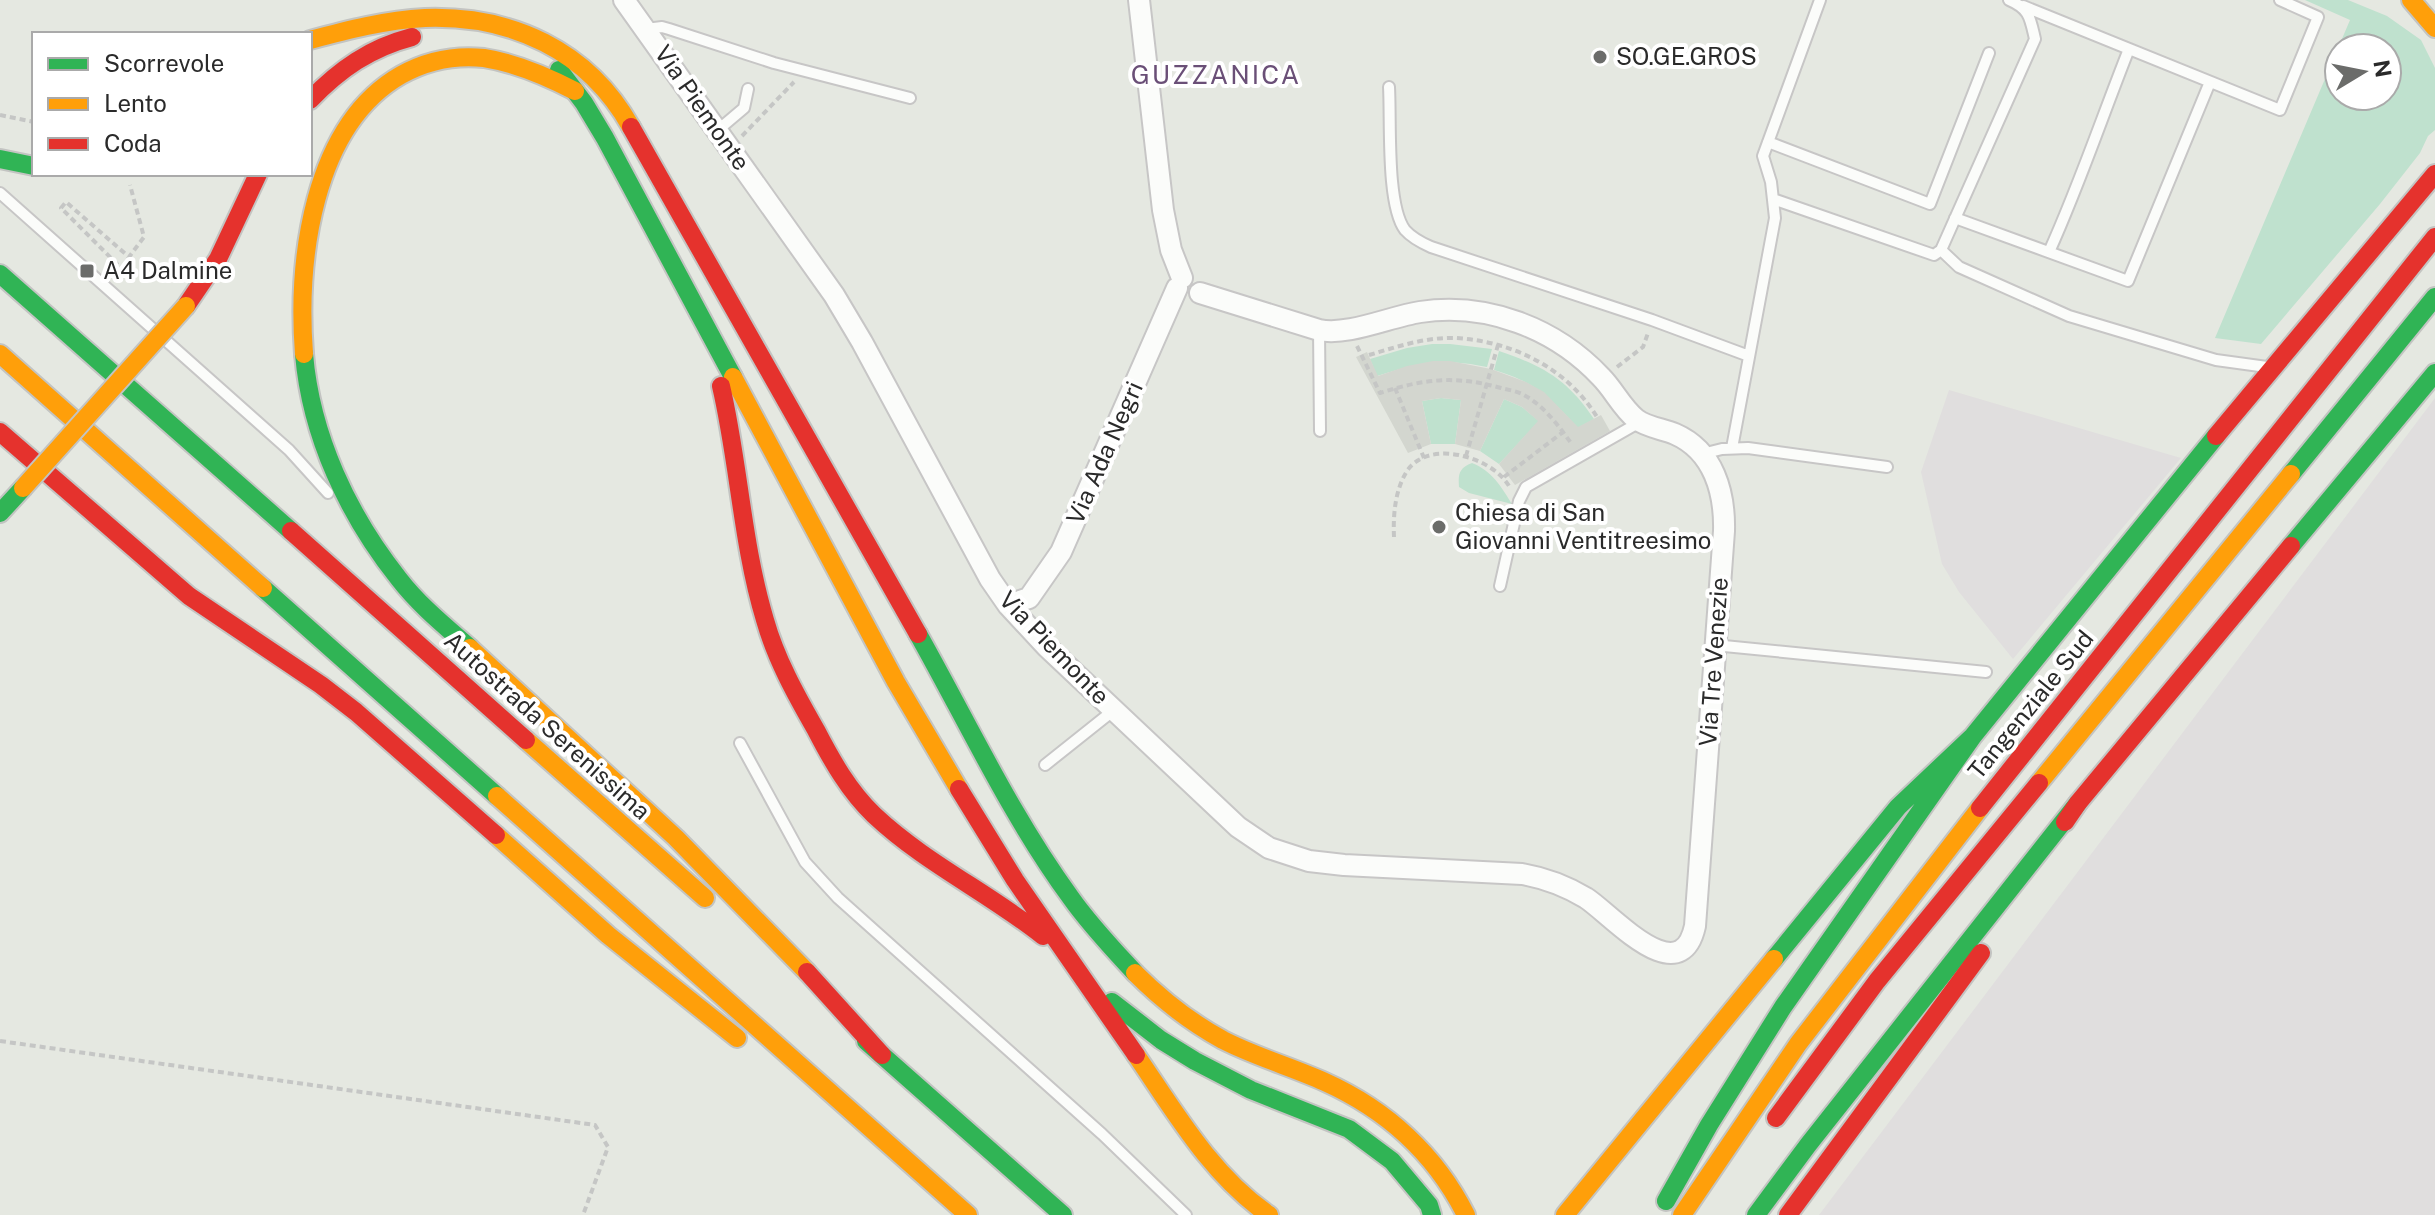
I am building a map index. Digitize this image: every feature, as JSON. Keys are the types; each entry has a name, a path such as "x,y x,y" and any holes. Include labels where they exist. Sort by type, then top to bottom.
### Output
{"main road":[{"path":"2411,0 2435,28"},
{"path":"312,40 389,21 440,15 479,17 544,39 593,76 620,108 1014,811 1042,859 1076,906 1113,951 1196,1023 1235,1046 1332,1086 1380,1115 1425,1151 1462,1206"},
{"path":"312,98 353,59 379,46 427,35 526,31"},
{"path":"483,34 515,42 538,53 554,64 575,91 605,138 914,715 999,855 1193,1139 1224,1177 1269,1215"},
{"path":"575,91 536,71 496,59 457,58 432,63 397,77 373,94 356,114 336,149 319,194 307,245 302,292 302,340 307,385 321,440 336,479 361,525 388,566 418,600 727,887 882,1055"},
{"path":"0,159 32,166"},
{"path":"1659,1215 1709,1125 1783,1007 1973,736 2272,367 2435,174"},
{"path":"0,513 186,306 218,259 257,176"},
{"name":"Tangenziale Sud","path":"1682,1215 1798,1044 1952,843 2435,237"},
{"name":"Autostrada Serenissima","path":"0,274 716,908"},
{"path":"1765,1133 1877,981 2435,297"},
{"path":"700,319 731,424 753,573 764,619 788,680 836,766 860,800 886,827 932,862 1029,925 1128,1015 1161,1040 1251,1090 1349,1129 1392,1161 1430,1210"},
{"path":"0,354 968,1215"},
{"path":"1756,1215 2078,803 2435,373"},
{"path":"0,432 189,596 356,712 680,994 904,1158"},
{"path":"1565,1215 1898,807 1973,736"},
{"path":"1788,1215 2002,925 2078,803"},
{"path":"740,929 1063,1215"}],"street":[{"name":"Via Piemonte","path":"624,0 844,310 977,556 1008,605 1047,647 1238,827 1280,853 1309,861 1535,877 1585,897 1648,947 1663,952 1682,950"},
{"path":"1139,0 1163,210 1171,250 1186,290 1332,332 1438,310 1492,314 1521,322 1551,337 1579,357 1603,379 1628,412 1640,422 1683,438 1702,454"},
{"name":"Via Ada Negri","path":"1008,605 1029,598 1061,552 1162,326 1186,290"},
{"name":"Via Tre Venezie","path":"1682,950 1691,941 1695,926 1724,508 1717,480 1702,454"}],"lane":[{"path":"1732,448 1775,218 1771,182 1763,156 1820,0"},
{"path":"2009,0 2280,110 2318,17 2280,0"},
{"path":"1773,199 1934,255 1941,250 2035,39 2023,6"},
{"path":"646,29 669,29 804,71 910,98"},
{"path":"2049,252 2069,208 2129,49"},
{"path":"1768,142 1930,204 1989,53"},
{"path":"1955,218 2128,281 2210,82"},
{"path":"1389,87 1395,203 1404,228 1412,237 1431,247 1652,320 1749,356"},
{"path":"718,130 744,108 748,89"},
{"path":"0,193 289,450 361,525"},
{"path":"1941,250 1959,267 2069,316 2216,360 2272,367"},
{"path":"1319,330 1320,431"},
{"path":"1500,586 1519,501 1526,487 1640,422"},
{"path":"1702,454 1732,448 1887,467"},
{"path":"1714,645 1986,672"},
{"path":"1045,765 1114,710"},
{"path":"740,743 805,862 838,898 1102,1134 1186,1215"}],"path":[{"path":"731,149 804,71"},
{"path":"0,115 32,122"},
{"path":"129,257 66,202 61,208 122,269 144,237 130,185"},
{"path":"1603,379 1643,347 1652,320"},
{"path":"1349,330 1380,393 1411,383 1440,379 1487,384 1523,394 1550,415 1571,443 1583,437"},
{"path":"1369,355 1406,344 1453,338 1498,345 1534,358 1565,378 1597,417"},
{"path":"1466,456 1498,345"},
{"path":"1395,388 1424,458"},
{"path":"1504,477 1563,432"},
{"path":"1394,537 1398,491 1408,468 1424,458 1440,454 1466,456 1485,462 1504,477 1519,501"},
{"path":"0,1041 595,1125 608,1147 583,1215"}],"shaded area":[{"path":"1367,352 1378,376 1433,361 1491,369 1544,392 1578,427 1601,415 1610,431 1515,485 1499,464 1538,421 1522,407 1504,399 1480,451 1455,444 1461,400 1441,398 1422,401 1431,444 1408,453 1356,357"},
{"path":"1949,390 2181,458 2013,659 1959,592 1942,564 1921,472"},
{"path":"2435,398 2435,1215 1819,1215"}],"green space":[{"path":"2305,0 2348,0 2387,16 2421,40 2435,68 2435,130 2380,204 2261,344 2215,338 2323,84 2323,112 2403,112 2403,32 2345,32 2350,20"},
{"path":"1432,344 1492,349 1487,367 1432,363 1377,376 1370,359 1407,348"},
{"path":"1499,351 1529,362 1553,376 1574,394 1594,419 1578,428 1541,392 1494,370"},
{"path":"1441,398 1461,400 1455,444 1431,444 1422,401"},
{"path":"1504,399 1522,407 1539,421 1499,464 1480,451"},
{"path":"1472,463 1491,475 1512,504 1469,493 1459,487 1460,472"}],"traffic: fast":[{"path":"559,70 605,138 733,377"},
{"path":"0,159 32,166"},
{"path":"0,274 291,531"},
{"path":"2291,474 2435,297"},
{"path":"304,354 315,415 348,501 407,589 470,648"},
{"path":"2291,546 2435,373"},
{"path":"1774,959 1898,807 1973,736 2216,436"},
{"path":"0,513 23,488"},
{"path":"263,588 497,796"},
{"path":"918,634 1009,802 1049,867 1086,918 1135,973"},
{"path":"1666,1201 1709,1125 1783,1007 1973,736"},
{"path":"1756,1215 2078,803"},
{"path":"1112,1002 1161,1040 1195,1061 1251,1090 1349,1129 1392,1161 1429,1205 1432,1215"},
{"path":"866,1041 1063,1215"}],"traffic: slow":[{"path":"2411,0 2435,28"},
{"path":"312,40 367,26 425,18 487,23 517,31 544,42 593,77 631,127"},
{"path":"304,354 304,278 316,199 329,161 347,127 371,98 411,70 462,57 508,63 575,91"},
{"path":"23,488 186,306"},
{"path":"0,354 263,588"},
{"path":"733,377 896,682 959,789"},
{"path":"2039,783 2291,474"},
{"path":"470,648 676,838 807,972"},
{"path":"526,740 705,898"},
{"path":"497,796 968,1215"},
{"path":"1682,1215 1798,1044 1980,808"},
{"path":"496,835 608,935 737,1038"},
{"path":"1565,1215 1774,959"},
{"path":"1135,973 1176,1010 1223,1040 1325,1082 1369,1106 1408,1136 1425,1154 1466,1215"},
{"path":"1136,1055 1212,1162 1248,1199 1269,1215"}],"traffic: jam":[{"path":"312,98 356,61 412,37"},
{"path":"631,127 918,634"},
{"path":"2216,436 2435,174"},
{"path":"186,306 218,259 257,176"},
{"path":"1980,808 2435,237"},
{"path":"721,386 751,562 765,620 787,676 835,764 865,806 894,832 1043,936"},
{"path":"0,432 189,596 356,712 496,835"},
{"path":"291,531 526,740"},
{"path":"2065,822 2291,546"},
{"path":"1776,1118 1877,981 2039,783"},
{"path":"959,789 1015,880 1136,1055"},
{"path":"1788,1215 1981,953"},
{"path":"807,972 882,1055"}],"place":[{"name":"SO.GE.GROS","path":"1600,57"},
{"name":"A4 Dalmine","path":"87,271"},
{"name":"Chiesa di San Giovanni Ventitreesimo","path":"1439,527"}],"district":[{"name":"GUZZANICA","path":"1216,75"}]}
